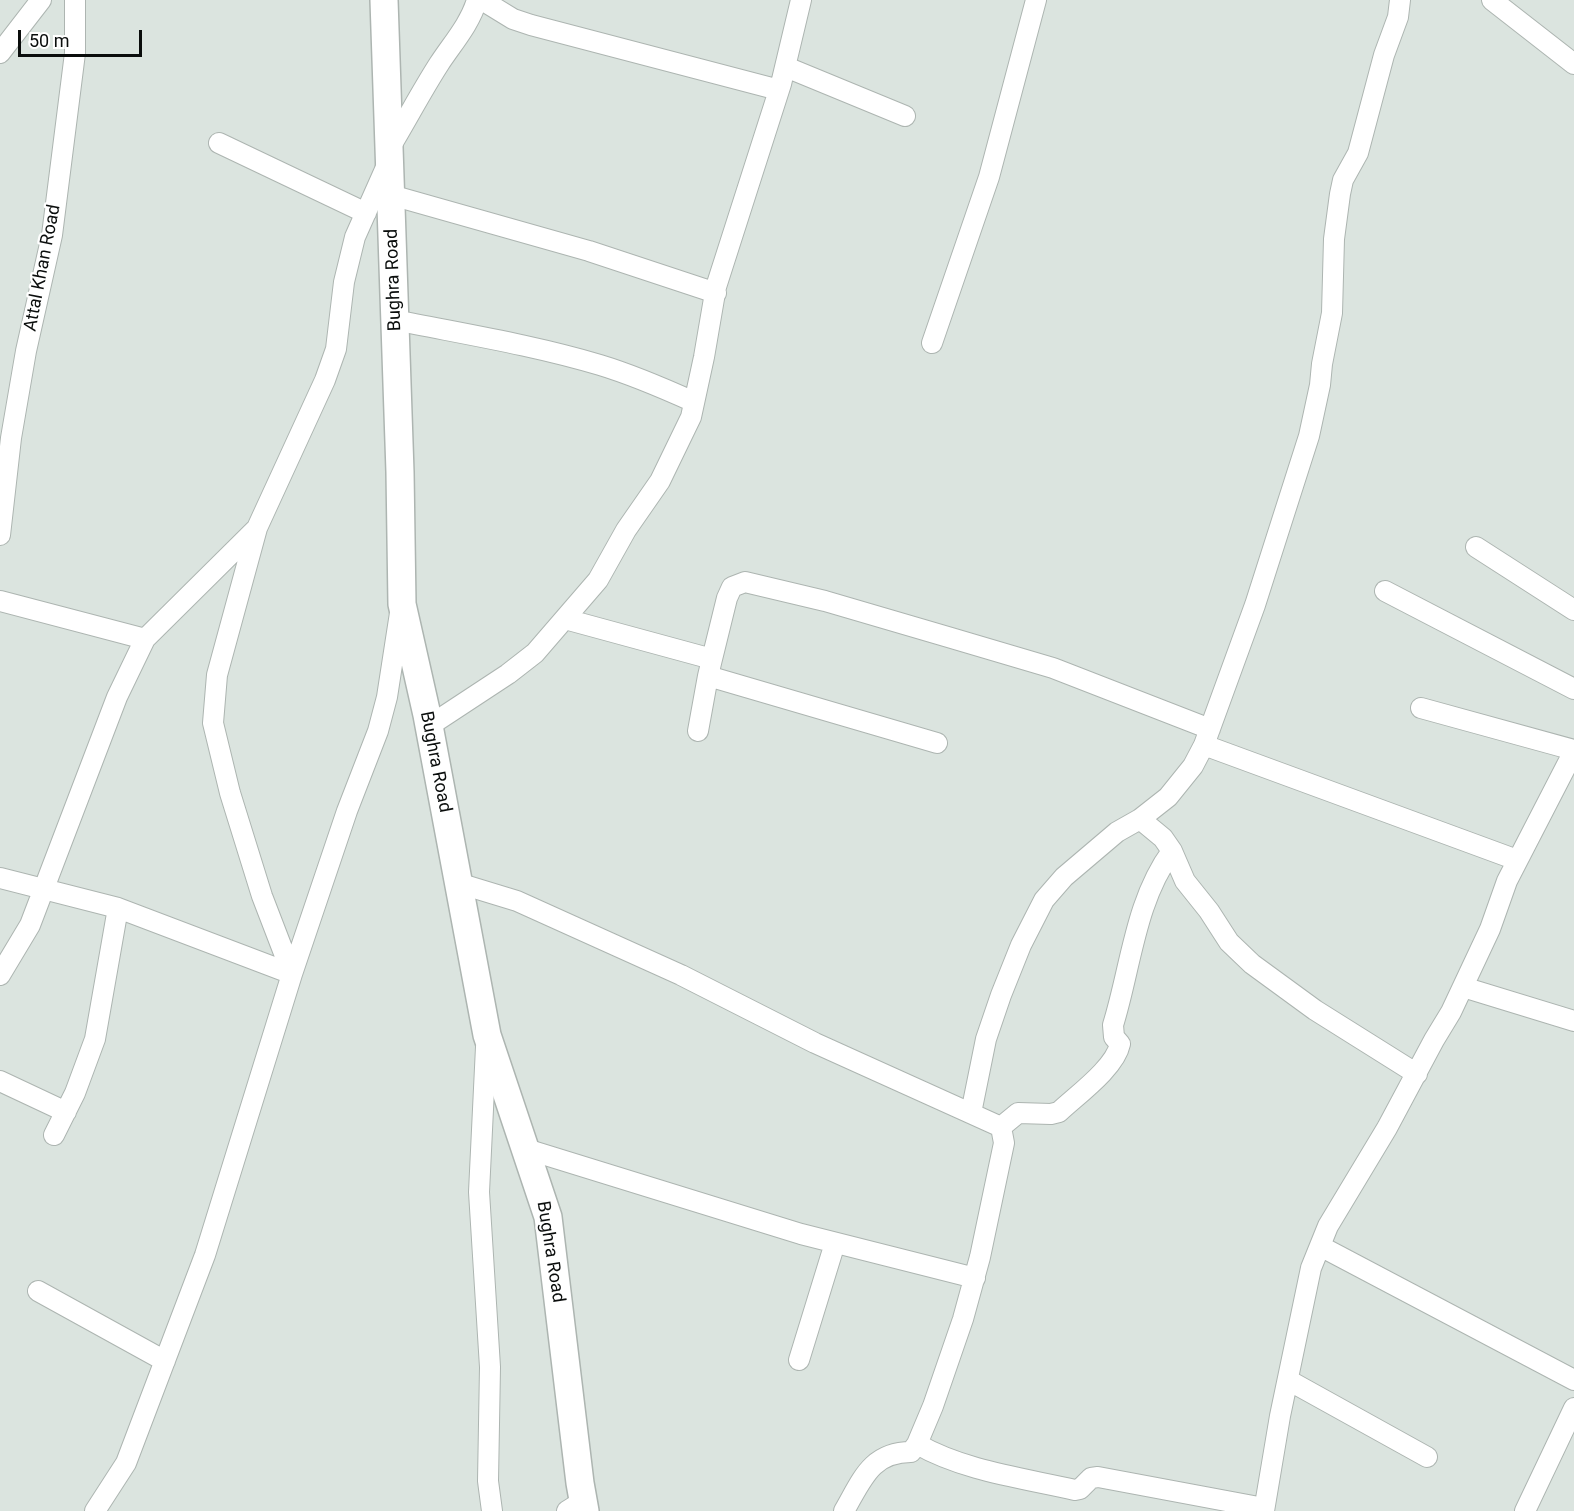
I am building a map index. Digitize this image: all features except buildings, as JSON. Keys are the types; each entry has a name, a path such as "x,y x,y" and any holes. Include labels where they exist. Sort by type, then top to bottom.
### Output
{"street":[{"path":"0,53 41,0"},
{"name":"Attal Khan Road","path":"0,535 11,438 26,351 52,236 75,53 75,0"},
{"name":"Bughra Road","path":"384,0 400,472 402,604 429,726 487,1035 548,1217 578,1508"},
{"path":"292,974 258,885 230,793 213,723 217,675 257,528 325,380 336,349 344,282 355,237 389,155 439,64 459,36 477,0"},
{"path":"482,0 513,19 531,25 779,90"},
{"path":"429,726 535,653 598,580 626,530 660,481 691,417 716,293 786,67 801,0"},
{"path":"932,343 989,177 1036,0"},
{"path":"971,1113 986,1039 1000,994 1044,900 1064,877 1108,839 1140,819 1168,796 1193,766 1207,737 1255,605 1309,436 1332,313 1334,239 1340,194 1343,180 1358,153 1384,55 1398,17 1400,0"},
{"path":"1492,0 1574,64"},
{"path":"786,67 905,116"},
{"path":"219,144 366,213"},
{"path":"391,195 589,251 716,293"},
{"path":"395,320 541,349 600,365 647,381 694,402"},
{"path":"0,975 30,925 117,697 146,639 257,528"},
{"path":"1476,547 1574,610"},
{"path":"698,731 710,667 727,598 732,587 745,582 825,601 1053,668 1207,737 1517,860"},
{"path":"1385,591 1574,689"},
{"path":"0,601 146,639"},
{"path":"96,1511 126,1463 205,1255 292,974 347,811 378,731 387,697 402,604"},
{"path":"565,618 937,743"},
{"path":"917,1444 933,1453 987,1470 1075,1490 1080,1489 1091,1478 1098,1477 1264,1510 1311,1268 1328,1226 1369,1160 1463,987 1490,929 1507,881 1574,751 1421,708"},
{"path":"1140,819 1163,838 1172,851 1185,880 1209,911 1228,942 1252,964 1315,1010 1417,1074"},
{"path":"1001,1127 1018,1113 1051,1114 1059,1112 1108,1066 1117,1054 1120,1044 1114,1036 1113,1026 1143,908 1159,868 1172,851"},
{"path":"0,878 118,908 292,974"},
{"path":"458,883 517,901 681,975 815,1043 1001,1127"},
{"path":"54,1135 84,1073 95,1040 118,908"},
{"path":"1463,987 1574,1021"},
{"path":"487,1035 479,1192 490,1367 488,1481 492,1511"},
{"path":"0,1082 66,1112"},
{"path":"844,1511 877,1461 895,1452 911,1452 917,1444 937,1395 975,1278 1004,1143 1001,1127"},
{"path":"526,1149 835,1243 975,1278"},
{"path":"799,1360 835,1243"},
{"path":"1320,1246 1574,1380"},
{"path":"38,1291 165,1361"},
{"path":"1288,1380 1427,1456"},
{"path":"1524,1511 1574,1408"}]}
